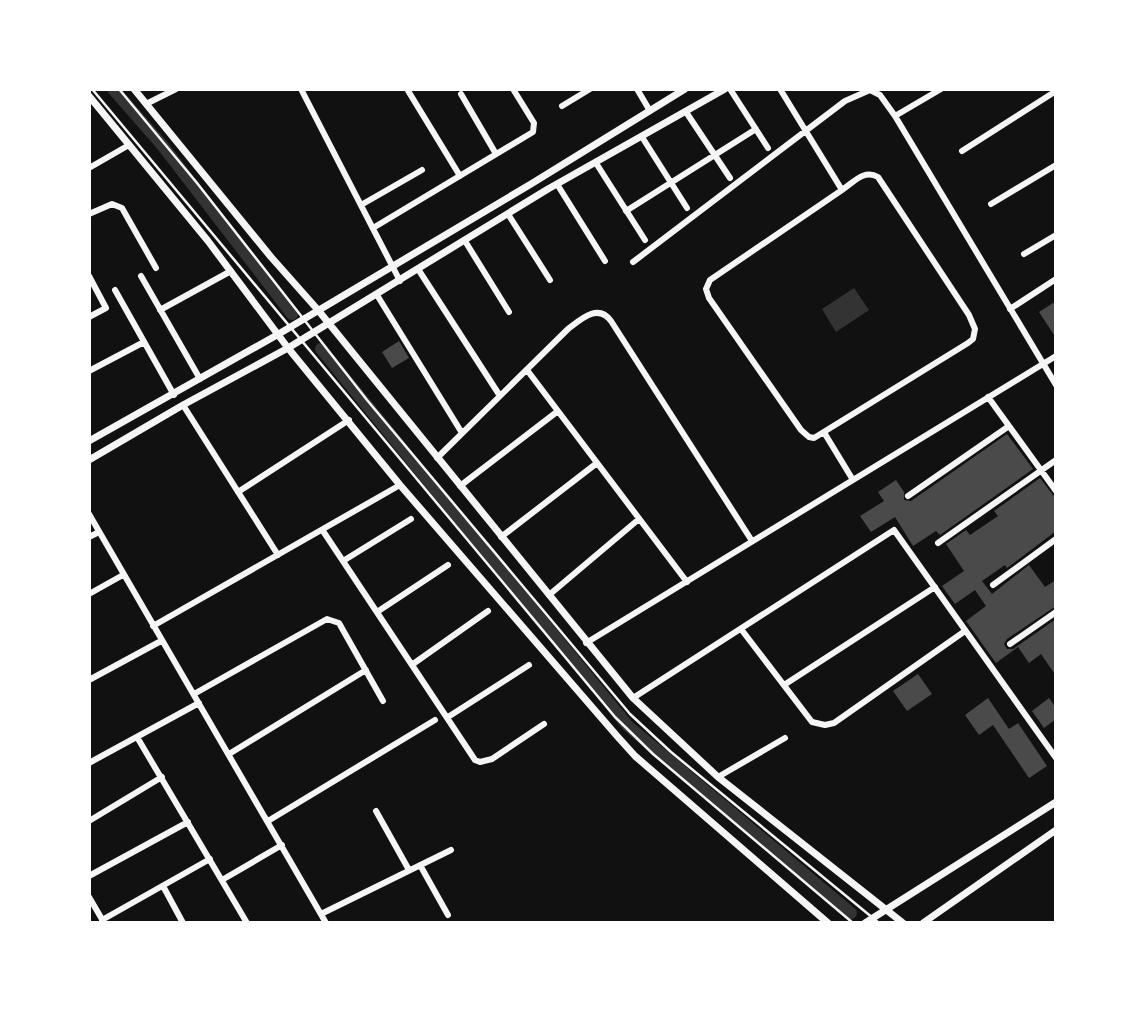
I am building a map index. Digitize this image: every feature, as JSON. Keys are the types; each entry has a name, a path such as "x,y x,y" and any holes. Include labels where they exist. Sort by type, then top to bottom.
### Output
{"street":[{"path":"134,89 271,257 318,310 633,698 718,777 903,923"},
{"path":"146,104 176,89"},
{"path":"301,89 400,281"},
{"path":"407,89 460,176"},
{"path":"373,228 535,130 534,123 513,89"},
{"path":"562,106 590,89"},
{"path":"637,89 650,111"},
{"path":"89,441 277,335 685,89"},
{"path":"89,460 303,340 557,184 725,89"},
{"path":"730,89 768,148"},
{"path":"780,89 842,190"},
{"path":"633,262 845,101 870,90 880,95 895,116 1056,384"},
{"path":"895,116 940,90"},
{"path":"962,151 1056,92"},
{"path":"461,94 496,154"},
{"path":"89,96 231,271 277,335 400,485 635,756 828,923"},
{"path":"685,112 730,178"},
{"path":"626,211 756,129"},
{"path":"642,137 687,208"},
{"path":"89,169 129,145"},
{"path":"596,163 645,240"},
{"path":"991,204 1056,165"},
{"path":"361,205 422,170"},
{"path":"872,174 878,177 969,315 975,329 974,339 814,439 801,430 709,298 706,289 710,280 842,190 864,175 872,174"},
{"path":"557,184 605,261"},
{"path":"89,214 112,204 122,208 156,268"},
{"path":"508,214 550,280"},
{"path":"1024,254 1056,235"},
{"path":"465,241 509,312"},
{"path":"418,269 500,396"},
{"path":"160,310 231,271"},
{"path":"89,276 106,308 89,317"},
{"path":"141,276 200,379"},
{"path":"1010,309 1056,279"},
{"path":"115,290 174,395"},
{"path":"377,295 462,433"},
{"path":"437,458 568,329 585,316 599,312 607,314 752,541"},
{"path":"89,371 144,342"},
{"path":"586,643 1056,356"},
{"path":"527,370 687,582"},
{"path":"988,397 1056,491"},
{"path":"183,405 278,555"},
{"path":"460,486 558,411"},
{"path":"238,492 349,421"},
{"path":"908,496 1009,426"},
{"path":"825,434 853,480"},
{"path":"938,543 1056,460"},
{"path":"501,537 597,463"},
{"path":"153,626 400,485"},
{"path":"89,514 326,923"},
{"path":"343,561 411,519"},
{"path":"549,595 639,519"},
{"path":"633,698 894,530 1056,758"},
{"path":"323,531 475,760 480,762 492,759 544,724"},
{"path":"89,537 99,532"},
{"path":"993,585 1056,539"},
{"path":"377,612 449,565"},
{"path":"89,594 123,575"},
{"path":"784,685 934,587"},
{"path":"413,664 488,611"},
{"path":"1010,644 1056,612"},
{"path":"194,694 327,619 339,623 383,701"},
{"path":"741,629 812,722 830,724 965,631"},
{"path":"89,680 161,641"},
{"path":"448,717 529,665"},
{"path":"229,754 366,670"},
{"path":"89,763 199,703"},
{"path":"268,821 435,720"},
{"path":"137,737 247,923"},
{"path":"718,777 785,738"},
{"path":"89,821 162,777"},
{"path":"865,923 886,907 1056,802"},
{"path":"376,811 409,870"},
{"path":"89,876 188,822"},
{"path":"923,923 1056,830"},
{"path":"222,880 282,845"},
{"path":"321,914 451,850"},
{"path":"89,897 92,909 103,921 210,859"},
{"path":"420,865 448,915"},
{"path":"163,886 183,923"}],"lane":[{"path":"92,89 630,734 853,923"},
{"path":"119,89 376,410 630,714 671,752 879,923"}],"shaded area":[{"path":"854,288 869,310 836,332 822,309"}],"building":[{"path":"1056,301 1056,338 1039,312"},
{"path":"399,341 409,358 392,368 382,352"},
{"path":"1007,434 1033,469 940,535 936,531 913,546 895,517 871,532 860,516 884,501 878,492 896,480 904,492 904,500 911,501"},
{"path":"1040,478 1056,499 1056,531 1007,568 1005,565 982,581 992,594 1029,565 1045,587 1056,580 1056,606 1007,639 1004,644 1007,649 1013,649 1056,619 1056,676 1041,654 1029,663 1018,647 996,663 966,621 986,606 975,590 955,604 942,586 964,571 946,544 966,530 970,535 998,516 994,511"},
{"path":"918,674 932,694 907,711 893,691"},
{"path":"988,698 1009,729 1018,723 1047,766 1029,778 993,725 979,735 965,715"},
{"path":"1049,698 1056,708 1056,719 1044,728 1032,711"}],"waterway":[{"path":"113,89 162,145 292,314"},
{"path":"321,349 628,726 851,913"}]}
